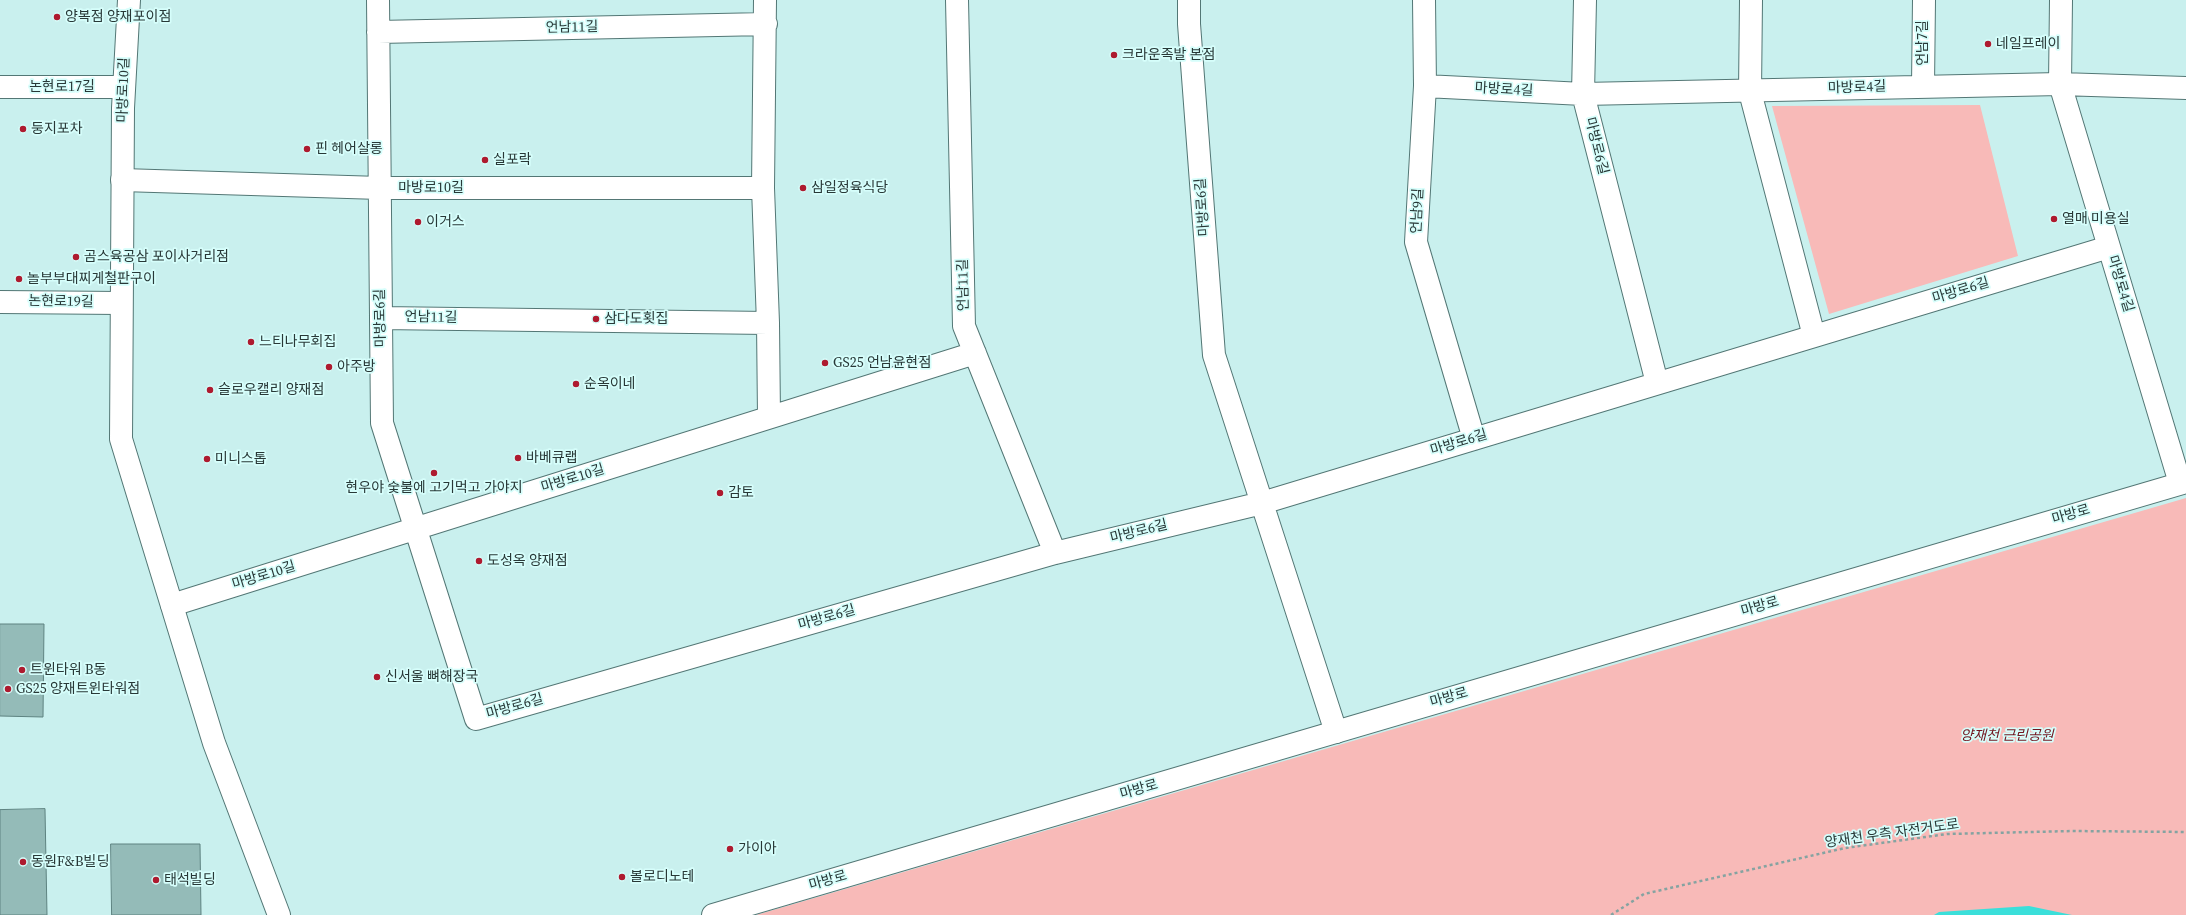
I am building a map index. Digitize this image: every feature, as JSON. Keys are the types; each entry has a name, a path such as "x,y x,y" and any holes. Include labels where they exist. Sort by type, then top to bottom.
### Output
{"street":[{"name":"마방로10길","path":"129,0 124,87 122,180 121,439 214,742 279,915"},
{"name":"마방로6길","path":"378,0 382,424 476,719 1055,553 1262,503 2109,247"},
{"path":"765,0 766,24 763,188 768,323 769,417"},
{"name":"언남11길","path":"958,0 964,326 1055,553"},
{"name":"마방로6길","path":"1189,0 1189,24 1214,355 1336,732"},
{"name":"언남9길","path":"1424,0 1425,86 1416,242 1474,439"},
{"path":"1583,94 1585,0"},
{"path":"1751,0 1750,92 1814,336"},
{"name":"언남7길","path":"1923,86 1924,0"},
{"name":"마방로4길","path":"2061,0 2060,84 2183,483"},
{"name":"언남11길","path":"378,32 766,24"},
{"name":"마방로4길","path":"1425,86 1583,94 1750,92 1923,86 2060,84 2186,88"},
{"name":"논현로17길","path":"0,87 124,87"},
{"name":"마방로6길","path":"1583,94 1657,383"},
{"name":"마방로10길","path":"122,180 380,188 763,188"},
{"name":"논현로19길","path":"0,302 122,303"},
{"name":"언남11길","path":"381,318 768,323"},
{"name":"마방로10길","path":"172,605 975,353"},
{"name":"마방로","path":"713,915 2183,483"}],"path":[{"name":"양재천 우측 자전거도로","path":"1611,915 1644,894 1845,848 1947,834 2072,831 2186,832"}],"green space":[{"path":"1980,105 2018,256 1829,314 1772,106"},
{"name":"양재천 근린공원","path":"2186,498 2186,915 756,915"}],"water":[{"path":"2029,906 2072,915 1934,915 1939,912"}],"building":[{"name":"트윈타워 B동","path":"0,624 44,624 43,717 0,716"},
{"name":"동원F&B빌딩","path":"45,809 47,915 0,915 0,810"},
{"name":"태석빌딩","path":"111,844 200,844 201,915 112,915"}],"place":[{"name":"양복점 양재포이점","path":"57,17"},
{"name":"네일프레이","path":"1988,44"},
{"name":"크라운족발 본점","path":"1114,55"},
{"name":"둥지포차","path":"23,129"},
{"name":"핀 헤어살롱","path":"307,149"},
{"name":"실포락","path":"485,160"},
{"name":"삼일정육식당","path":"803,188"},
{"name":"열매 미용실","path":"2054,219"},
{"name":"이거스","path":"418,222"},
{"name":"곰스육공삼 포이사거리점","path":"76,257"},
{"name":"놀부부대찌게철판구이","path":"19,279"},
{"name":"삼다도횟집","path":"596,319"},
{"name":"느티나무회집","path":"251,342"},
{"name":"GS25 언남윤현점","path":"825,363"},
{"name":"아주방","path":"329,367"},
{"name":"순옥이네","path":"576,384"},
{"name":"슬로우캘리 양재점","path":"210,390"},
{"name":"바베큐랩","path":"518,458"},
{"name":"미니스톱","path":"207,459"},
{"name":"현우야 숯불에 고기먹고 가야지","path":"434,473"},
{"name":"감토","path":"720,493"},
{"name":"도성옥 양재점","path":"479,561"},
{"name":"트윈타워 B동","path":"22,670"},
{"name":"신서울 뼈해장국","path":"377,677"},
{"name":"GS25 양재트윈타워점","path":"8,689"},
{"name":"가이아","path":"730,849"},
{"name":"동원F&B빌딩","path":"23,862"},
{"name":"볼로디노테","path":"622,877"},
{"name":"태석빌딩","path":"156,880"}]}
